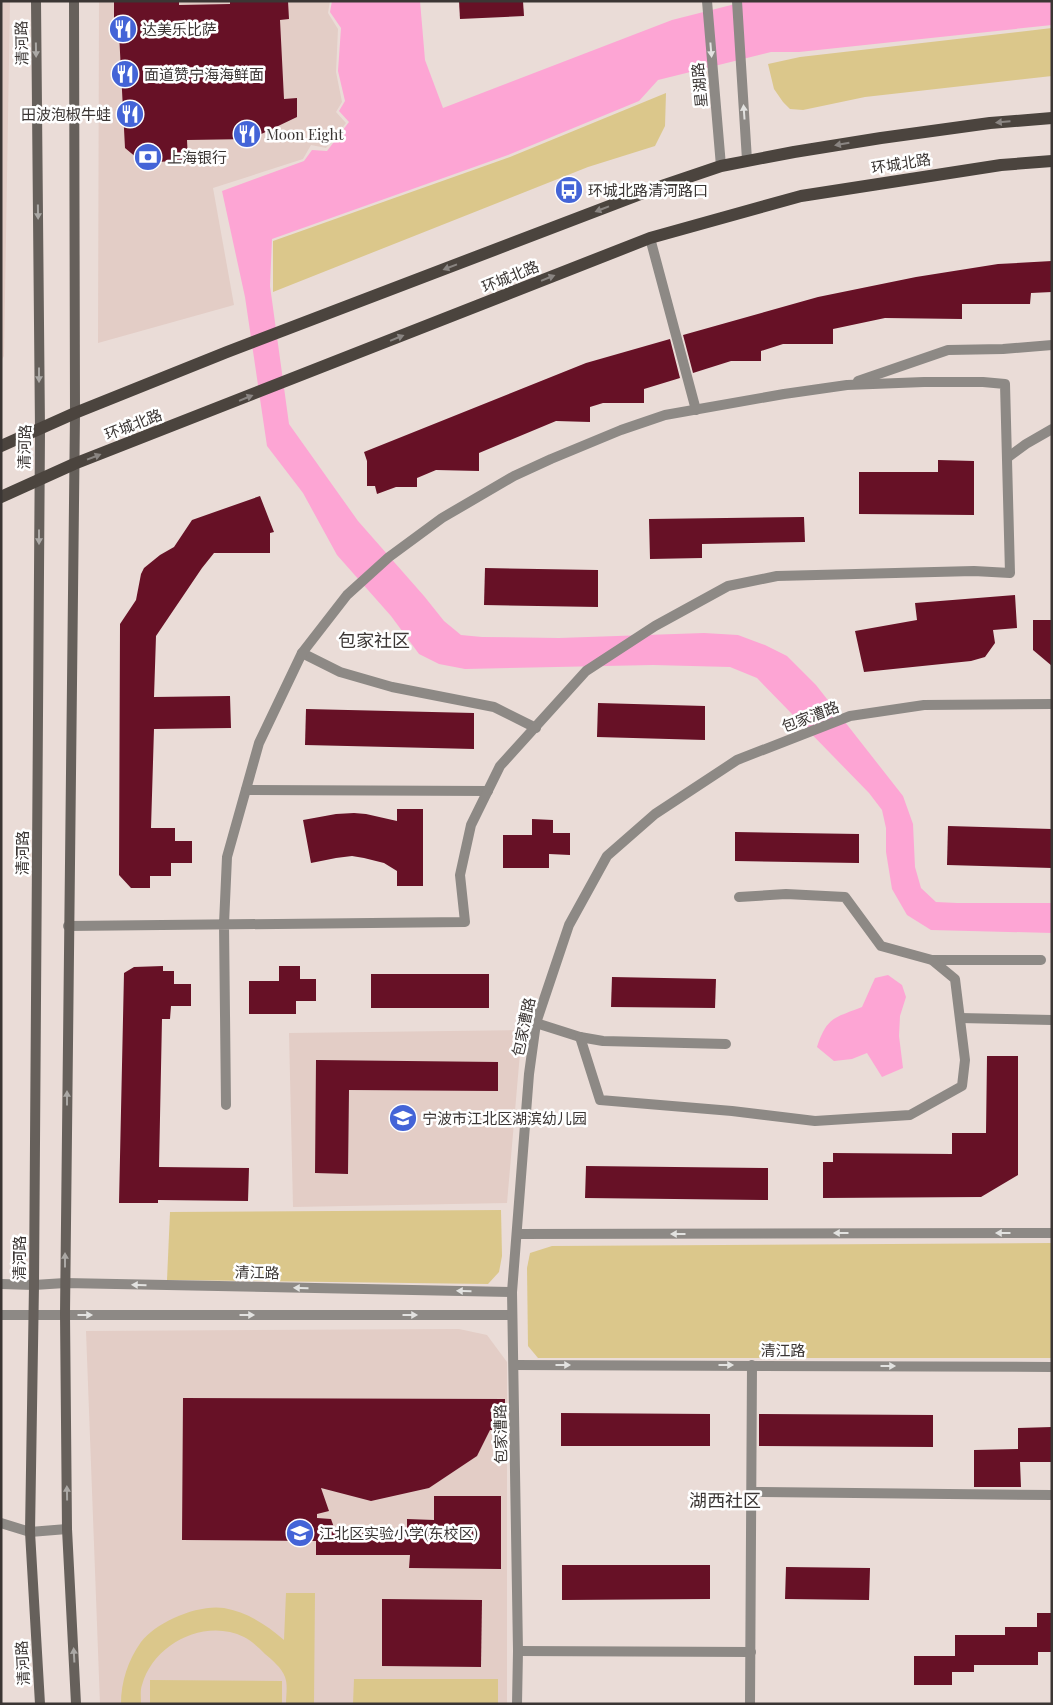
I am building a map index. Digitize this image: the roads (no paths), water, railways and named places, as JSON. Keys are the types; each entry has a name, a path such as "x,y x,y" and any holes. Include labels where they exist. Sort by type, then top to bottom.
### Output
{"main road":[{"name":"清河路","path":"36,1 40,430 34,1316 30,1532 40,1704"},
{"path":"74,1 75,413 65,1314 67,1529 76,1704"},
{"name":"环城北路","path":"1,446 75,413 356,303 659,187 721,166 881,138 990,123 1052,118"},
{"name":"环城北路","path":"1,497 74,464 650,238 801,196 1001,165 1052,161"}],"street":[{"name":"星湖路","path":"707,1 721,166"},
{"path":"737,1 747,160"},
{"path":"650,238 696,410"},
{"path":"846,385 948,350 1003,349 1052,345"},
{"path":"68,926 224,924 465,922 460,875 471,825 500,766 586,671 655,626 728,586 777,576 974,571 1010,573 1005,384 924,382 846,385 665,415 551,458 514,476 442,518 389,557 347,595 302,653 259,743 228,857 224,924 226,1105"},
{"path":"1007,458 1052,429"},
{"path":"302,653 340,672 392,687 494,707 536,728"},
{"name":"包家漕路","path":"517,1704 515,1366 512,1292 529,1074 536,1023 569,925 607,856 655,814 737,760 850,716 924,705 1052,704"},
{"path":"246,790 488,791"},
{"path":"739,897 786,894 845,897 881,946 932,960 1041,960"},
{"path":"580,1037 600,1100 732,1111 815,1121 910,1115 962,1086 965,1060 955,979 932,960"},
{"path":"960,1018 1052,1020"},
{"path":"536,1023 580,1037 603,1041 726,1044"},
{"path":"517,1234 1052,1233"},
{"name":"清江路","path":"1,1284 65,1283 512,1292"},
{"path":"1,1315 512,1315"},
{"path":"750,1704 753,1492 752,1365"},
{"name":"清江路","path":"515,1366 1052,1367"},
{"path":"753,1492 1052,1495"},
{"path":"1,1523 30,1532 67,1529"},
{"path":"518,1651 751,1652"}],"place":[{"name":"达美乐比萨","path":"123,29"},
{"name":"面道赞宁海海鲜面","path":"125,74"},
{"name":"田波泡椒牛蛙","path":"130,114"},
{"name":"Moon Eight","path":"247,134"},
{"name":"上海银行","path":"148,157"},
{"name":"环城北路清河路口","path":"569,190"},
{"name":"宁波市江北区湖滨幼儿园","path":"403,1118"},
{"name":"江北区实验小学(东校区)","path":"300,1533"}],"district":[{"name":"包家社区","path":"374,640"},
{"name":"湖西社区","path":"725,1500"}]}
